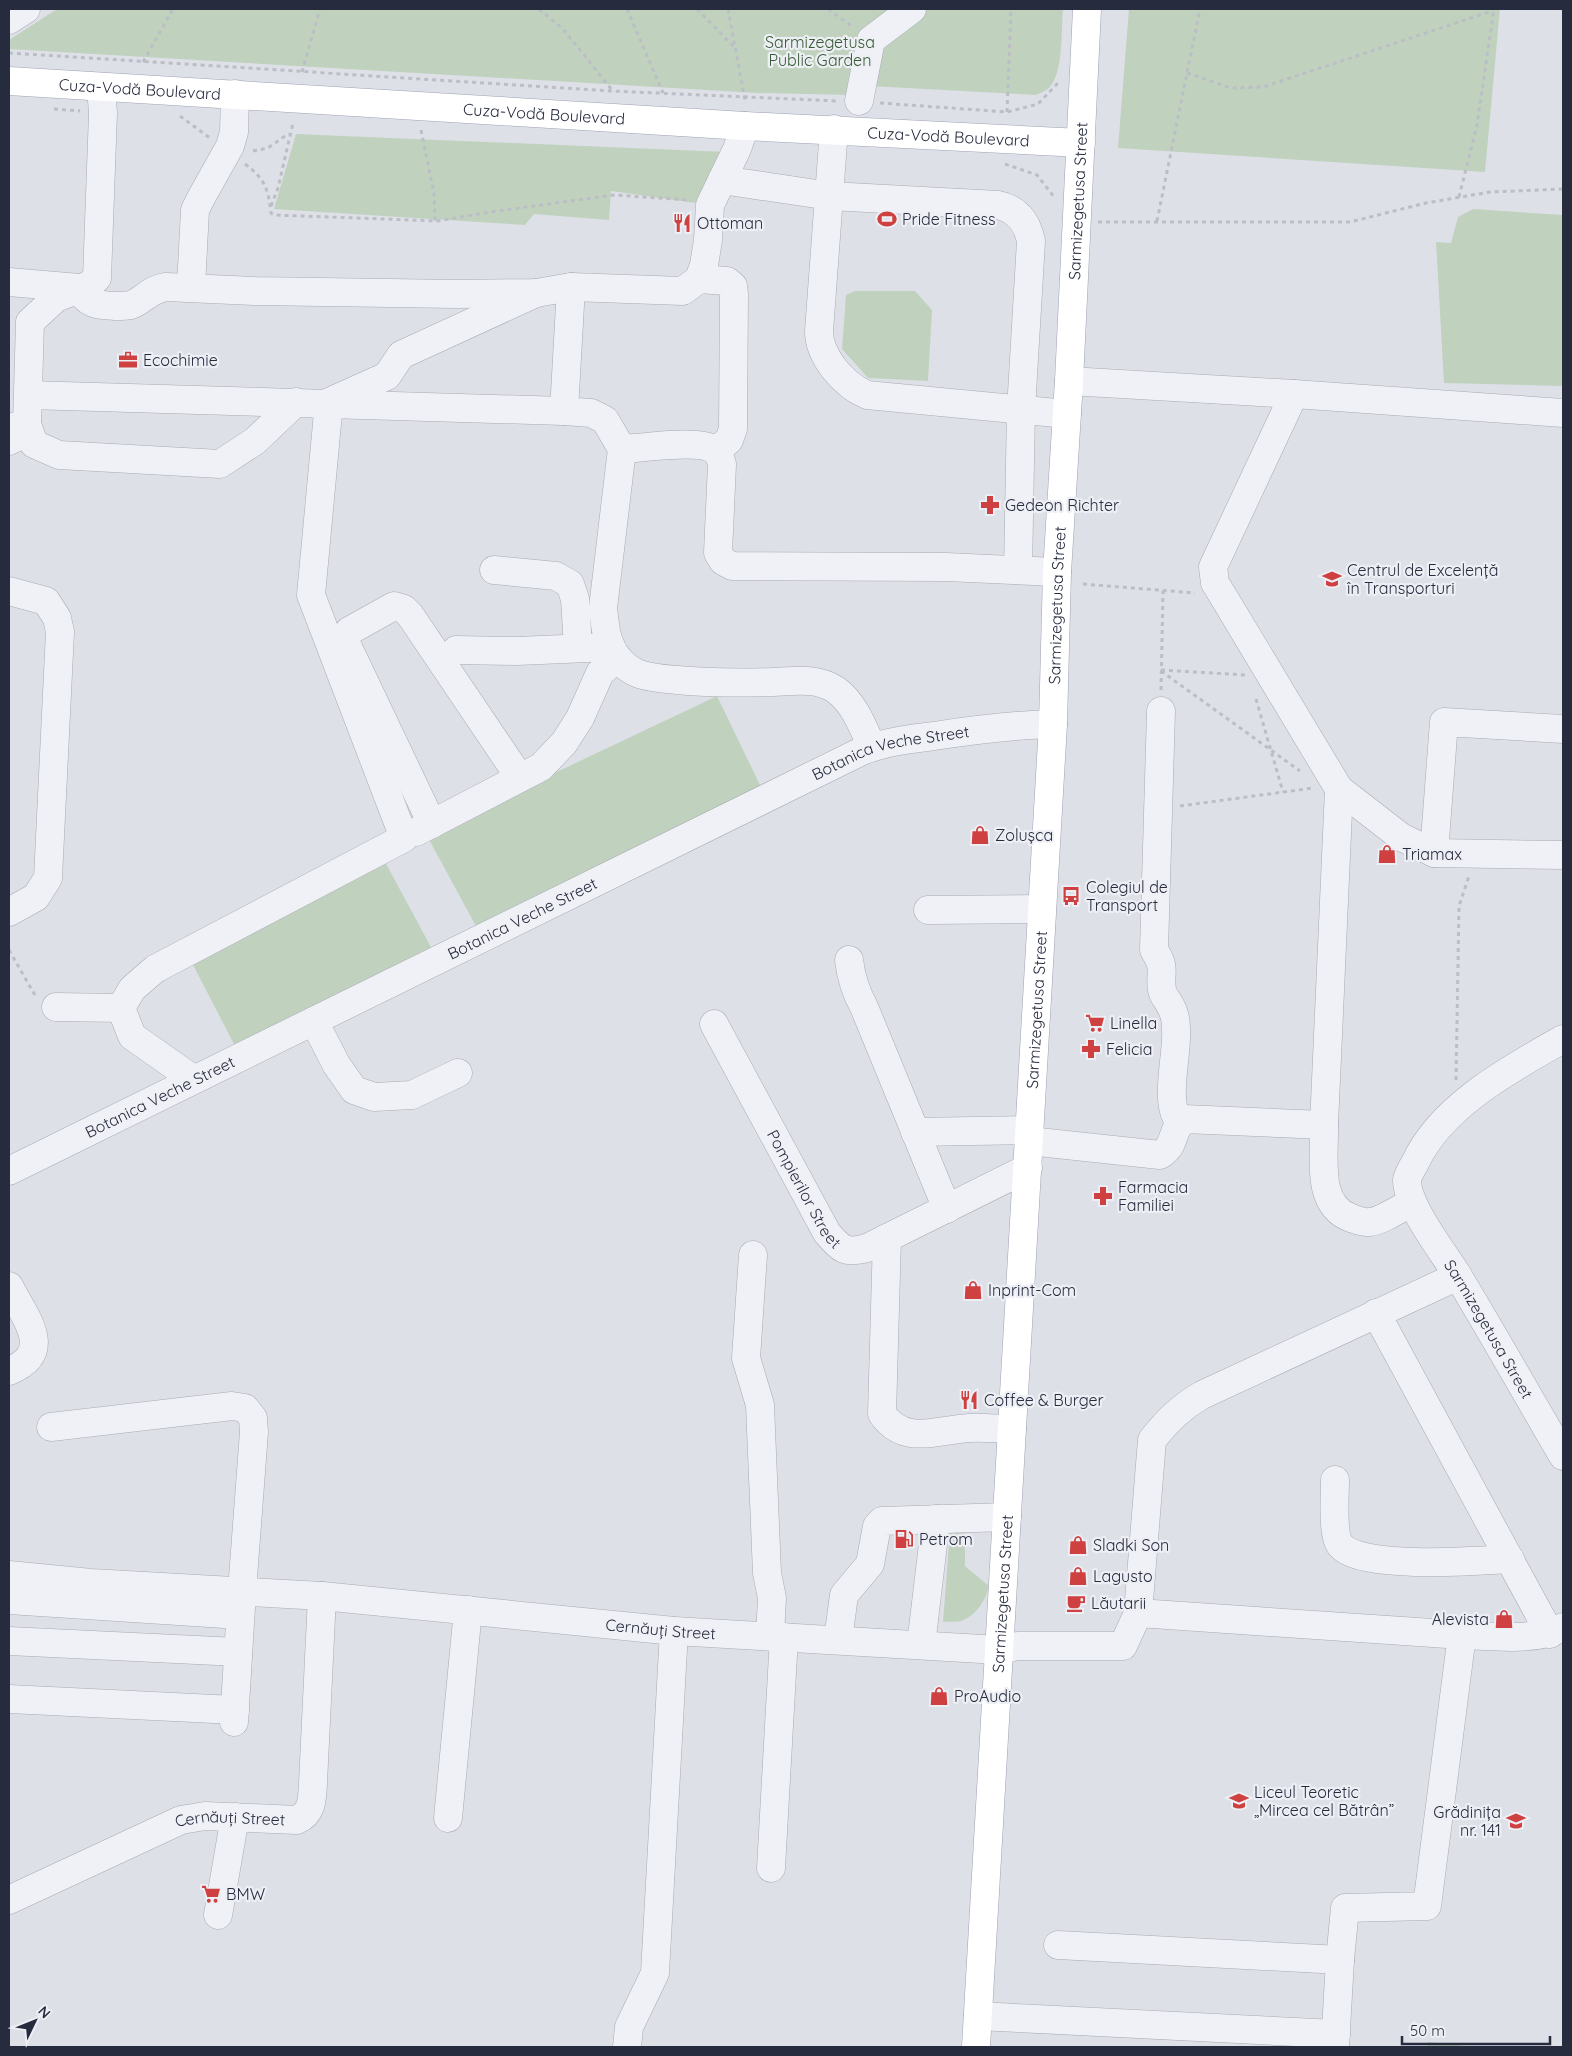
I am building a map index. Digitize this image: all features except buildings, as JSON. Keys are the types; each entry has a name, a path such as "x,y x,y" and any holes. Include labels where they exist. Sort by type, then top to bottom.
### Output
{"main road":[{"name":"Sarmizegetusa Street","path":"976,2047 1053,724 1057,572 1069,381 1087,9"},
{"name":"Cuza-Vodă Boulevard","path":"9,82 102,100 235,94 745,126 834,129 1081,143"}],"street":[{"path":"9,20 26,9"},
{"path":"859,101 871,40 912,9"},
{"path":"191,287 195,210 200,198 230,153 234,132 235,94"},
{"path":"102,100 97,278 89,285 56,298 19,323 29,395 15,431 34,444 59,455 220,464 255,441 296,402"},
{"path":"79,288 84,298 98,306 128,306 156,288 191,287 254,291 536,293 571,288 683,291 699,279 704,265 717,191 745,126"},
{"path":"834,129 819,341 827,358 850,386 867,395 1067,414"},
{"path":"717,191 998,205 1017,212 1029,233 1031,241 1020,410 1018,570"},
{"path":"699,279 727,280 732,286 734,294 733,429 729,440 716,451"},
{"path":"9,282 79,288"},
{"path":"564,411 571,288"},
{"path":"329,402 387,376 401,355 536,293"},
{"path":"1069,381 1294,394 1563,414"},
{"path":"1294,394 1214,567 1216,583 1223,596 1337,786 1401,837 1434,853 1563,856"},
{"path":"29,395 329,402 591,413 605,420 622,448 603,608 605,630 614,652 626,666 639,674 662,678 726,683 805,680 827,685 844,697 854,711 872,747"},
{"path":"329,402 310,594 404,838"},
{"path":"622,448 694,445 716,451 722,464 718,553 723,561 732,566 946,567 1057,572"},
{"path":"494,570 556,576 570,584 575,599 578,648"},
{"path":"9,591 46,601 58,618 60,632 48,878 36,896 9,912"},
{"path":"432,824 346,643 349,631 394,606 404,609 410,614 520,778"},
{"path":"456,650 517,651 578,648 614,652"},
{"path":"121,1008 132,989 154,969 540,767 564,743 580,718 600,673 614,652"},
{"path":"1161,711 1154,950 1162,963 1162,992 1171,1007 1175,1019 1172,1104 1180,1123"},
{"path":"1434,853 1444,722 1563,729"},
{"name":"Botanica Veche Street","path":"9,1171 872,747 893,742 997,727 1053,724"},
{"path":"1337,786 1324,1125 1325,1190 1331,1203 1342,1215 1361,1222 1372,1222 1410,1191 1425,1145 1441,1124 1464,1102 1528,1059 1563,1039"},
{"path":"928,910 1042,909"},
{"path":"849,960 851,976 857,994 947,1209"},
{"path":"56,1008 121,1008"},
{"path":"121,1008 132,1036 193,1079"},
{"path":"314,1021 336,1064 354,1090 374,1097 412,1095 458,1073"},
{"name":"Pompierilor Street","path":"714,1024 827,1232 842,1249 854,1252 867,1248 1028,1168"},
{"path":"915,1132 1029,1136 1160,1154 1167,1151 1172,1144 1174,1133 1184,1119 1324,1125"},
{"name":"Sarmizegetusa Street","path":"1410,1191 1563,1456"},
{"path":"887,1238 882,1414 889,1423 908,1434 941,1433 968,1428 1012,1429"},
{"path":"753,1255 746,1358 760,1405 767,1574 777,1636 771,1868"},
{"path":"1376,1314 1510,1559 1557,1631 1514,1636 1462,1635 1138,1614 1152,1440 1168,1420 1184,1405 1202,1395 1376,1314 1458,1276"},
{"path":"9,1286 33,1334 35,1344 32,1354 26,1363 9,1371"},
{"path":"9,1699 235,1716 241,1603 254,1432 253,1418 245,1408 232,1406 51,1427"},
{"path":"1335,1480 1336,1533 1339,1544 1346,1550 1361,1557 1411,1562 1461,1562 1510,1559"},
{"path":"838,1640 844,1595 870,1564 879,1523 1007,1517"},
{"path":"921,1645 936,1519"},
{"name":"Cernăuți Street","path":"9,1575 92,1583 241,1603 322,1596 674,1631 999,1650 1018,1646 1123,1646 1138,1614"},
{"name":"Cernăuți Street","path":"9,1900 181,1820 205,1816 297,1820 308,1813 312,1804 322,1596"},
{"path":"9,1600 241,1603"},
{"path":"448,1818 468,1610"},
{"path":"627,2047 629,2027 655,1972 674,1631"},
{"path":"978,2016 1335,2040 1345,1908 1427,1906 1462,1635"},
{"path":"9,1641 238,1652"},
{"path":"218,1915 235,1817"},
{"path":"1058,1945 1340,1960"}],"path":[{"path":"143,62 173,9"},
{"path":"302,72 320,9"},
{"path":"539,9 563,29 612,91"},
{"path":"627,9 663,93"},
{"path":"697,9 736,48"},
{"path":"728,9 745,98 745,126"},
{"path":"828,9 871,40"},
{"path":"1007,112 1011,9"},
{"path":"1157,221 1200,9"},
{"path":"1187,73 1231,88 1264,87 1493,10 1477,125 1459,197"},
{"path":"9,53 612,91 745,98 859,101 1007,112 1038,104 1058,84 1059,77"},
{"path":"46,109 102,100"},
{"path":"170,116 189,116"},
{"path":"180,116 261,176 267,189 271,213 274,215 435,222 614,195 717,191"},
{"path":"270,206 275,199 293,123 284,122"},
{"path":"412,130 431,131"},
{"path":"421,130 434,193 435,222"},
{"path":"230,153 268,148 291,134"},
{"path":"1004,163 1037,175 1056,200"},
{"path":"1077,220 1100,222 1350,222 1426,203 1490,192 1563,189"},
{"path":"1083,584 1223,596"},
{"path":"1161,711 1163,591"},
{"path":"1161,670 1250,676 1251,667 1261,660"},
{"path":"1161,670 1304,775"},
{"path":"1254,695 1283,792"},
{"path":"1158,809 1337,786"},
{"path":"1464,1102 1456,1080 1459,906 1476,854"},
{"path":"9,950 35,996 47,1006 56,1008"}],"green space":[{"name":"Sarmizegetusa Public Garden","path":"57,9 1063,9 1061,50 1057,72 1049,88 1036,95 851,85 850,95 757,93 9,49 9,40"},
{"path":"1129,9 1500,9 1485,172 1118,148"},
{"path":"296,134 726,152 703,204 611,191 609,220 534,214 525,225 274,209"},
{"path":"1473,209 1563,215 1563,386 1444,383 1436,242 1451,243 1458,217"},
{"path":"855,291 915,291 932,310 928,381 868,378 842,349 846,295"},
{"path":"717,696 761,787 477,928 426,834"},
{"path":"383,858 432,949 236,1048 191,961"},
{"path":"950,1532 965,1533 965,1566 989,1586 983,1601 968,1618 956,1622 943,1622"},
{"path":"1428,2042 1476,2047 1427,2047"}],"place":[{"name":"Pride Fitness","path":"887,219"},
{"name":"Ottoman","path":"682,223"},
{"name":"Ecochimie","path":"128,360"},
{"name":"Gedeon Richter","path":"990,505"},
{"name":"Centrul de Excelență în Transporturi","path":"1332,579"},
{"name":"Zolușca","path":"980,835"},
{"name":"Triamax","path":"1387,854"},
{"name":"Colegiul de Transport","path":"1071,896"},
{"name":"Linella","path":"1095,1023"},
{"name":"Felicia","path":"1091,1049"},
{"name":"Farmacia Familiei","path":"1103,1196"},
{"name":"Inprint-Com","path":"973,1290"},
{"name":"Coffee & Burger","path":"969,1400"},
{"name":"Petrom","path":"904,1539"},
{"name":"Sladki Son","path":"1078,1545"},
{"name":"Lagusto","path":"1078,1576"},
{"name":"Lăutarii","path":"1076,1603"},
{"name":"Alevista","path":"1504,1619"},
{"name":"ProAudio","path":"939,1696"},
{"name":"Liceul Teoretic „Mircea cel Bătrân”","path":"1239,1801"},
{"name":"Grădinița nr. 141","path":"1516,1821"},
{"name":"BMW","path":"211,1894"}]}
